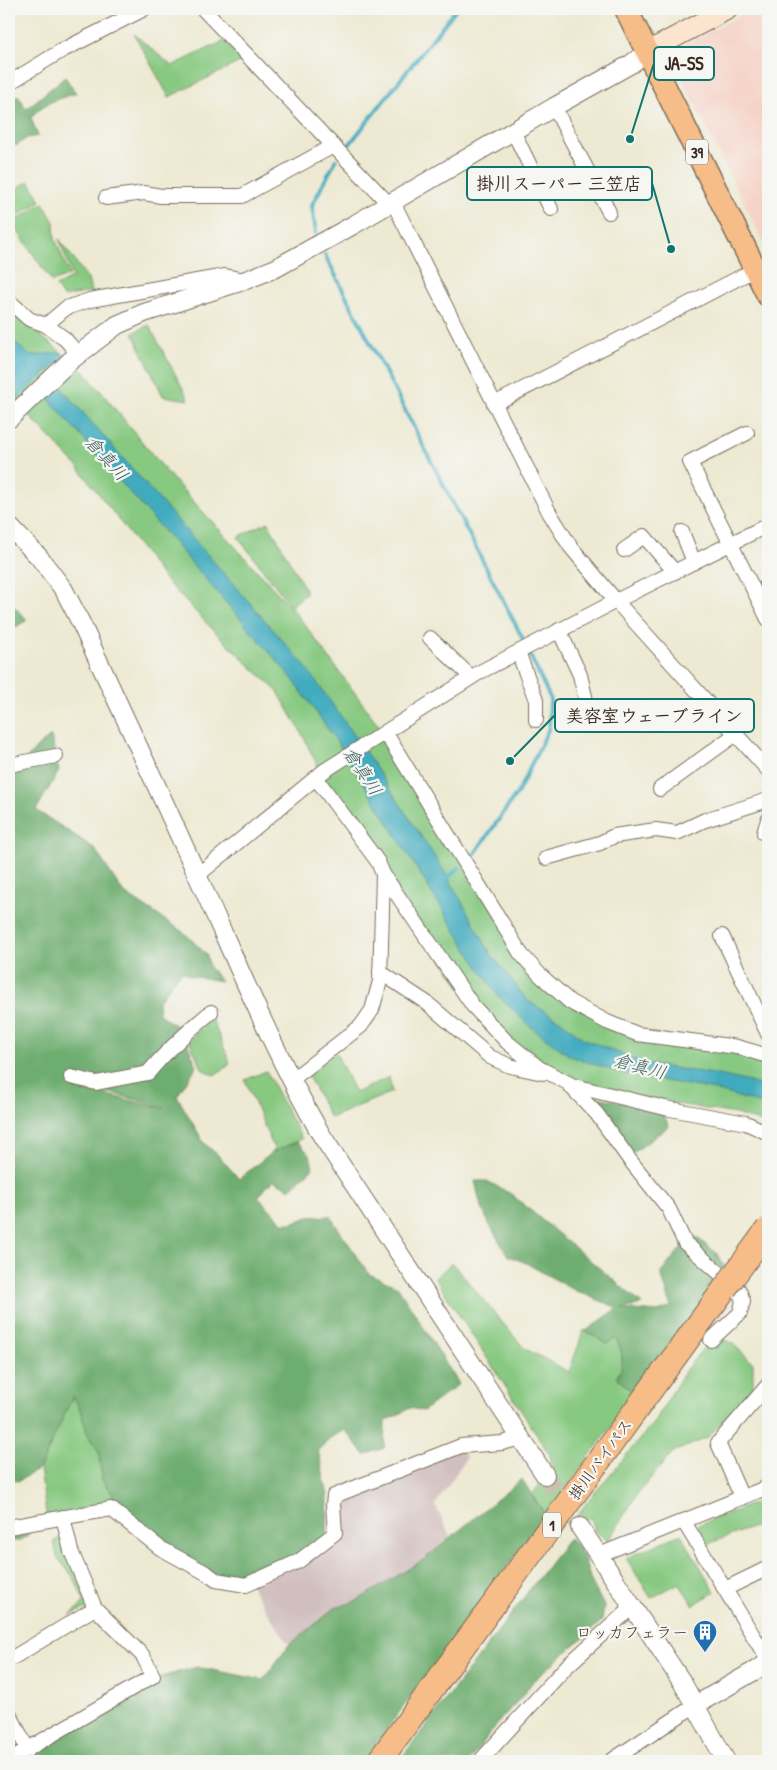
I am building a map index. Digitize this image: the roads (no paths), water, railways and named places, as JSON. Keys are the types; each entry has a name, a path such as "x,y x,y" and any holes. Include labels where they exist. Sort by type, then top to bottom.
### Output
{"highway":[{"name":"掛川バイパス","path":"379,1761 768,1229"}],"main road":[{"name":"39","path":"626,9 647,52 762,266 768,295"},
{"path":"647,52 728,9"}],"street":[{"path":"9,83 61,51 144,9"},
{"path":"203,9 333,146 391,203 549,512 570,546 616,601 768,770"},
{"path":"13,412 75,358 117,325 144,313 246,280 276,268 630,64 647,52"},
{"path":"554,107 609,212"},
{"path":"513,131 551,209"},
{"path":"106,198 144,193 161,196 242,196 333,146"},
{"path":"494,404 762,266"},
{"path":"46,325 66,308 90,300 225,276 246,280"},
{"path":"9,301 29,319 46,325 64,339 75,358"},
{"path":"747,433 690,462 768,619"},
{"path":"198,875 320,774 471,677 559,630 768,525"},
{"path":"9,526 39,557 64,590 198,875 290,1080 322,1136 545,1475"},
{"path":"682,532 694,562"},
{"path":"624,550 644,536 676,572"},
{"path":"559,630 580,675 586,705"},
{"path":"430,638 471,677"},
{"path":"518,652 536,700 536,720"},
{"path":"383,733 521,954 540,975 570,1002 607,1022 637,1034 766,1052"},
{"path":"660,790 736,734"},
{"path":"9,765 56,756"},
{"path":"320,774 378,862 383,874 472,1006 507,1042 539,1068 574,1086 664,1108 746,1123 768,1133"},
{"path":"546,858 600,843 614,836 656,830 676,833 705,820 768,800"},
{"path":"290,1080 361,1026 372,1010 380,980 383,874"},
{"path":"722,936 768,1034"},
{"path":"380,972 427,1003 490,1057 510,1066 560,1079 597,1114 669,1210 685,1242 739,1290 743,1301 740,1313 712,1340"},
{"path":"71,1076 96,1083 148,1073 168,1049 211,1012"},
{"path":"742,1498 718,1443 768,1385"},
{"path":"9,1527 111,1509 160,1548 216,1580 246,1585 299,1561 335,1533 332,1504 334,1496 461,1446 502,1443 520,1438"},
{"path":"599,1555 768,1487"},
{"path":"9,1760 153,1676 143,1656 95,1608 71,1551 63,1517"},
{"path":"611,1761 694,1706 768,1661 684,1522"},
{"path":"580,1527 682,1682 726,1761"},
{"path":"725,1589 768,1568"},
{"path":"480,1761 567,1666 633,1606"},
{"path":"9,1660 95,1608"},
{"path":"9,1713 28,1750"}],"water":[{"path":"9,337 30,356 62,352 62,359 14,401 11,397 16,370 9,363"},
{"name":"倉真川","path":"58,384 305,666 357,739 448,877 491,954 528,1001 561,1021 584,1039 646,1064 714,1074 768,1088 768,1106 715,1090 621,1073 570,1056 531,1027 499,997 342,749 291,677 46,396"}],"waterway":[{"path":"348,146 456,9"},
{"path":"316,233 312,205 336,160"},
{"path":"325,255 526,645"},
{"path":"471,859 518,792 549,728 550,698 528,651"},
{"path":"444,881 459,868"}],"tunnel":[{"path":"545,1475 580,1527"}],"place":[{"name":"JA-SS","path":"630,139"},
{"name":"掛川スーパー 三笠店","path":"671,249"},
{"name":"美容室ウェーブライン","path":"510,761"},
{"name":"ロッカフェラー","path":"705,1653"}]}
